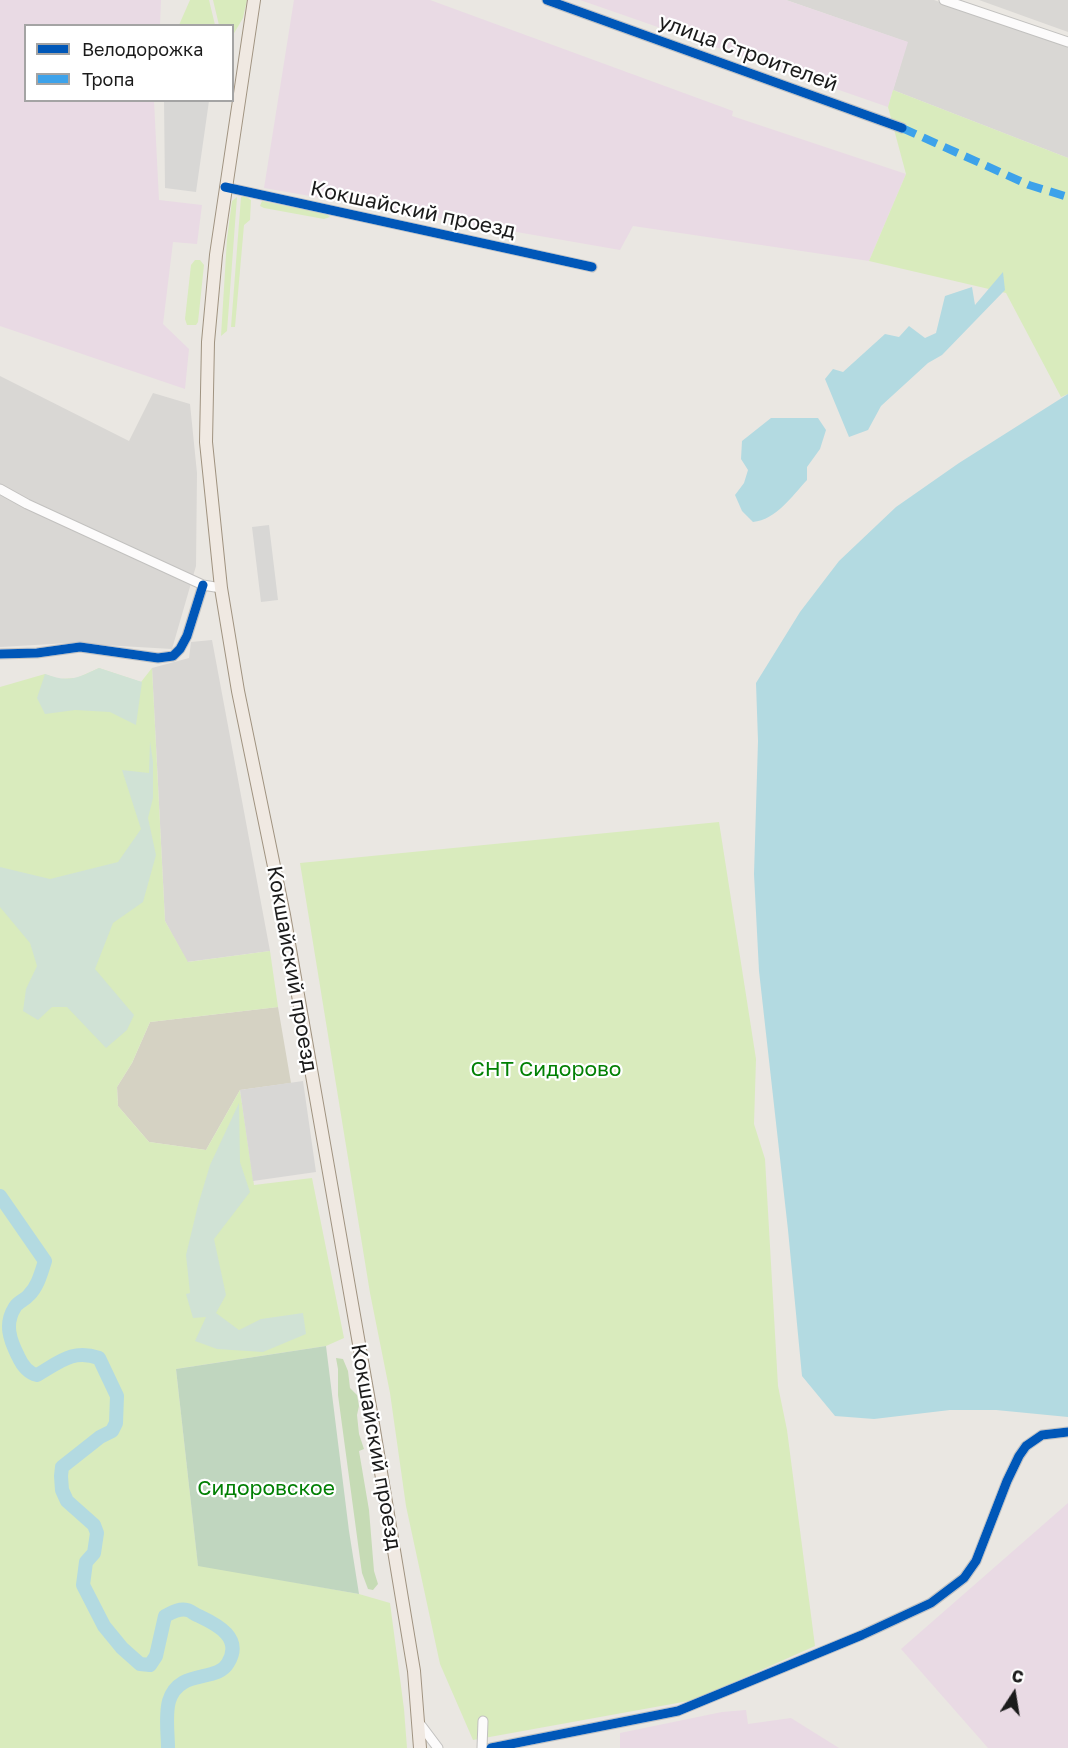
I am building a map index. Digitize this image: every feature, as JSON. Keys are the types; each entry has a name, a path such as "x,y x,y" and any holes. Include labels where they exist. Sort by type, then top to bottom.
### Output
{"main road":[{"name":"Кокшайский проезд","path":"254,0 225,187 208,342 206,442 221,588 238,691 286,927 373,1424 414,1671 420,1724 420,1748"}],"street":[{"name":"улица Строителей","path":"547,0 574,4 902,129"},
{"path":"944,0 1068,42"},
{"name":"Кокшайский проезд","path":"225,187 592,267"},
{"path":"0,489 27,504 203,585 221,588"},
{"path":"0,654 38,653 80,647 158,658 173,656 187,636 203,585"},
{"path":"491,1748 678,1711 862,1635 932,1603 963,1578 976,1561 1007,1481 1026,1446 1042,1435 1068,1432"},
{"path":"482,1748 483,1721"},
{"path":"420,1724 438,1748"}],"shaded area":[{"path":"0,0 161,0 160,24 24,24 24,102 154,102 159,200 202,205 197,244 173,242 163,324 189,349 185,389 0,326"},
{"path":"294,0 430,0 733,111 732,116 906,174 869,261 633,226 620,250 264,188"},
{"path":"580,0 786,0 908,42 888,107"},
{"path":"786,0 934,0 1068,47 1068,158 893,90 907,42"},
{"path":"979,0 1068,0 1068,32"},
{"path":"164,102 209,102 196,192 165,188"},
{"path":"0,376 129,441 153,393 190,404 197,473 196,566 172,649 69,643 0,647"},
{"path":"269,525 278,600 261,602 252,527"},
{"path":"212,640 270,951 187,962 165,921 152,668 189,658 191,642"},
{"path":"278,1007 291,1083 240,1090 206,1150 149,1142 118,1106 117,1087 132,1063 150,1022"},
{"path":"303,1081 316,1172 253,1181 240,1090"},
{"path":"1068,1503 1068,1748 988,1748 901,1649"},
{"path":"746,1710 748,1724 791,1718 839,1748 620,1748 620,1733 722,1712"}],"green space":[{"path":"190,0 209,0 215,24 179,24"},
{"path":"213,0 247,0 243,18 234,33 234,24 219,24"},
{"path":"893,90 1068,158 1068,394 1061,397 1006,293 869,261 906,174 888,107"},
{"path":"245,196 251,200 250,220 244,225 235,327 231,327 241,197"},
{"path":"237,197 227,331 221,336 227,239 232,201"},
{"path":"262,201 327,214 330,217 324,219 264,208 260,206"},
{"path":"195,260 200,260 204,265 198,322 196,325 187,325 185,319 191,265"},
{"path":"99,668 141,682 152,668 165,921 188,962 270,951 278,1007 150,1022 132,1063 117,1087 118,1106 149,1142 206,1150 240,1090 254,1185 312,1178 344,1338 326,1346 176,1369 198,1565 359,1594 390,1603 407,1748 0,1748 0,687 45,674 59,679 77,678"},
{"path":"99,668 142,682 136,725 110,712 75,710 45,714 37,698 45,674 67,679"},
{"path":"150,741 153,762 153,798 148,818 156,855 143,902 113,923 95,969 134,1015 127,1030 106,1048 67,1007 52,1007 38,1020 23,1011 26,989 37,966 30,943 0,907 0,867 50,879 118,862 141,829 122,770 149,773"},
{"name":"СНТ Сидорово","path":"719,822 756,1059 754,1124 765,1159 778,1386 787,1430 815,1646 694,1700 473,1740 440,1664 406,1506 390,1393 370,1293 300,863"},
{"path":"239,1103 240,1162 250,1192 214,1239 226,1295 216,1313 239,1330 261,1319 303,1313 306,1334 263,1352 217,1349 195,1341 206,1317 193,1318 186,1294 190,1293 186,1255 198,1205 210,1165"},
{"name":"Сидоровское","path":"326,1346 359,1594 198,1566 176,1369"},
{"path":"336,1358 343,1359 348,1371 350,1388 357,1395 359,1406 357,1415 359,1434 364,1449 359,1451 369,1510 374,1571 378,1584 373,1590 368,1589 362,1573 338,1395"}],"water":[{"path":"1003,272 1005,290 942,355 928,363 881,406 868,430 849,437 825,379 833,369 843,372 885,334 899,337 909,326 925,338 936,333 945,296 972,287 975,305"},
{"path":"1068,394 1068,1417 996,1410 950,1410 874,1419 835,1416 802,1376 759,971 754,874 758,741 756,683 800,612 839,561 896,507 959,463"},
{"path":"771,418 818,418 826,430 820,449 807,467 807,480 776,512 753,522 742,511 735,495 744,483 748,470 741,459 742,441"}],"waterway":[{"path":"0,1196 45,1261 35,1288 16,1305 10,1320 11,1338 21,1362 37,1375 66,1358 81,1355 99,1358 117,1396 116,1423 112,1431 100,1437 62,1467 61,1476 62,1490 67,1501 94,1525 97,1533 94,1553 86,1562 83,1585 104,1626 122,1648 140,1664 150,1665 156,1656 165,1616 178,1610 188,1610 214,1624 226,1634 232,1646 232,1654 223,1669 189,1680 174,1691 167,1712 168,1748"}],"marked path":[{"path":"902,128 1029,185 1068,197"}],"cycle path":[{"path":"547,0 902,128"},
{"path":"225,187 592,267"},
{"path":"0,654 37,653 80,647 158,658 173,656 187,636 203,585"},
{"path":"491,1748 678,1711 862,1635 931,1603 964,1578 976,1561 1007,1481 1026,1446 1042,1435 1068,1432"}]}
